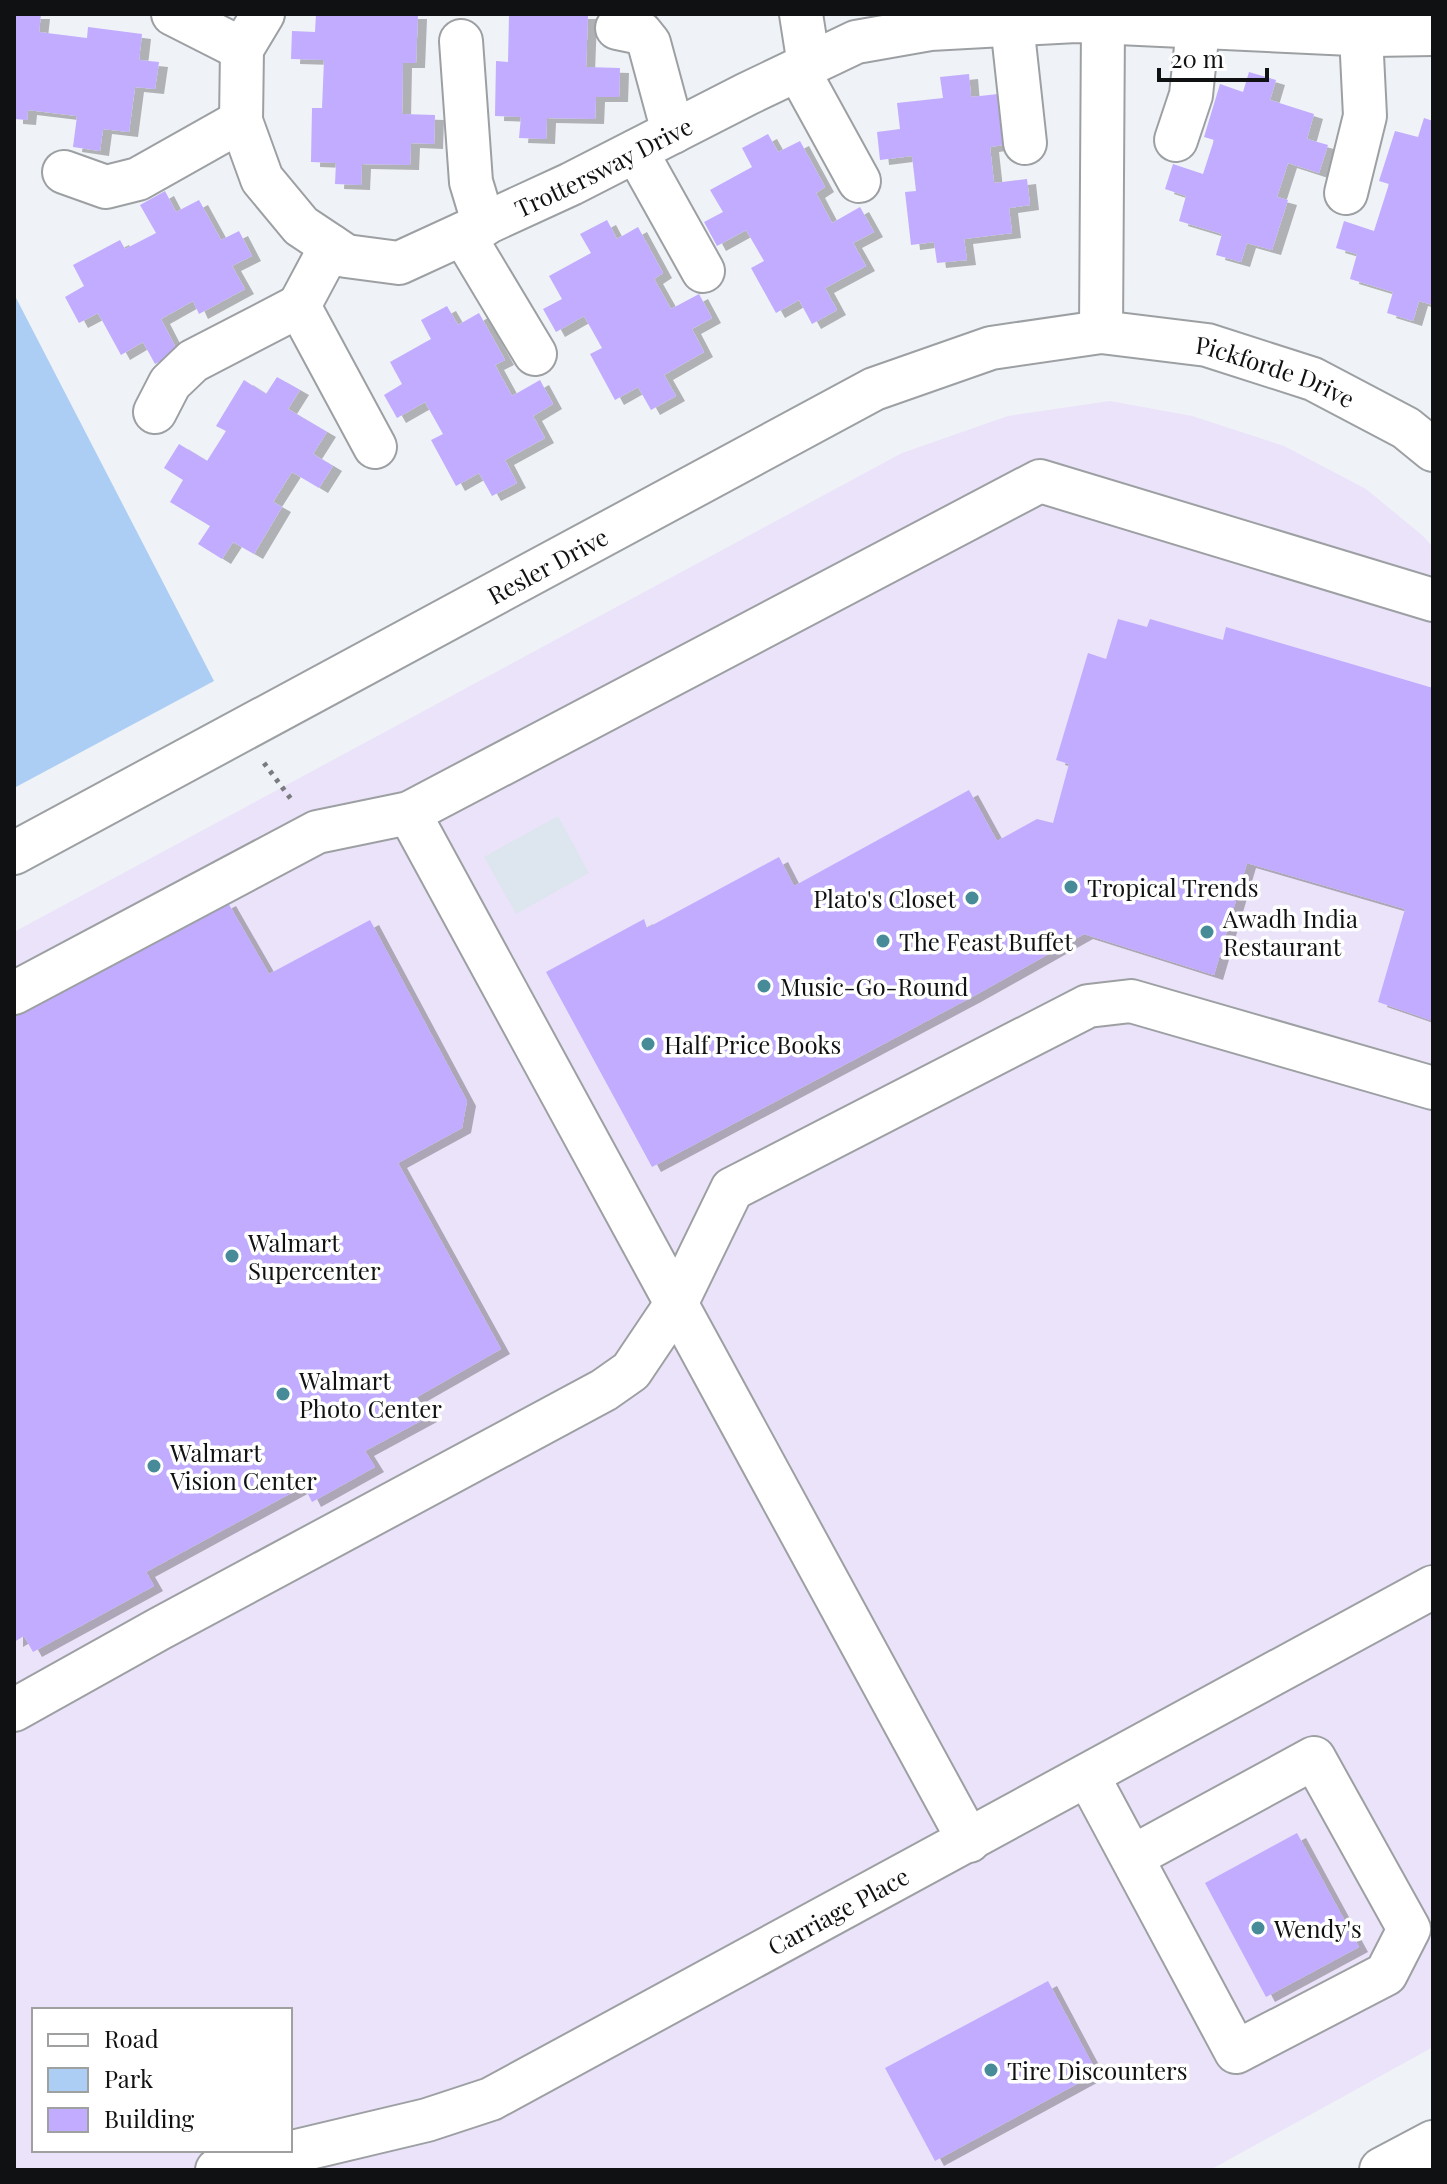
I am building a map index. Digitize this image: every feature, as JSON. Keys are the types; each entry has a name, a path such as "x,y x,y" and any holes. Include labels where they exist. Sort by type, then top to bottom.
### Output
{"main road":[{"path":"1382,2170 1433,2143"}],"street":[{"path":"173,14 252,31"},
{"path":"801,14 803,67 859,181"},
{"name":"Trottersway Drive","path":"252,31 241,121 262,179 301,226 346,256 399,263 473,230 856,42 985,22 1076,21 1361,35 1433,34"},
{"path":"985,22 1025,143"},
{"path":"1101,332 1103,24"},
{"path":"617,28 641,33 649,43 673,132"},
{"path":"1176,140 1191,95 1198,28"},
{"path":"1346,193 1365,116 1361,35"},
{"path":"461,41 473,230 535,354"},
{"path":"64,172 106,187 138,179 241,121"},
{"path":"636,151 703,271"},
{"path":"155,412 170,383 193,361 299,306 331,246"},
{"path":"299,306 375,447"},
{"name":"Pickforde Drive","path":"1101,332 1207,345 1313,379 1406,428 1433,450"},
{"name":"Resler Drive","path":"14,853 874,389 991,348 1101,332"},
{"path":"14,993 317,832 409,813 1040,481 1433,600"},
{"path":"409,813 969,1841"},
{"path":"14,1710 604,1390 631,1371 676,1304 732,1189 1088,1006 1131,1001 1433,1088"},
{"name":"Carriage Place","path":"217,2170 427,2120 491,2099 1433,1587"},
{"path":"1088,1776 1236,2052 1386,1974 1409,1929 1314,1758 1132,1857"}],"path":[{"path":"258,755 317,832"}],"shaded area":[{"path":"1110,401 1192,416 1284,446 1366,489 1433,547 1433,2047 1210,2170 14,2170 14,932 902,453 1008,416"},
{"path":"558,816 589,873 516,914 484,857"}],"green space":[{"path":"14,294 214,681 14,788"}],"building":[{"path":"14,14 41,14 39,32 87,38 88,27 142,34 139,60 159,62 155,89 135,87 129,132 103,129 100,151 73,147 77,116 28,110 27,120 14,119"},
{"path":"316,14 418,14 416,63 403,63 402,114 435,115 434,144 411,143 410,165 362,164 361,185 335,184 336,163 311,162 312,108 322,108 324,60 291,59 292,31 315,32"},
{"path":"509,14 588,14 586,67 620,68 619,97 596,97 595,119 547,118 546,139 519,138 521,117 495,116 496,61 508,62"},
{"path":"1249,72 1276,80 1270,100 1314,114 1307,139 1328,145 1319,173 1288,163 1277,197 1288,200 1272,250 1247,243 1241,262 1216,255 1222,234 1179,221 1186,196 1165,189 1173,164 1203,174 1214,140 1204,137 1220,84 1243,92"},
{"path":"969,74 971,97 998,94 1003,145 990,147 994,183 1027,179 1030,205 1009,208 1012,233 964,239 967,260 937,263 934,242 911,245 905,192 916,191 912,156 880,160 877,132 900,129 897,103 943,98 940,77"},
{"path":"1424,118 1433,121 1433,305 1419,301 1413,321 1387,313 1393,292 1350,279 1357,254 1336,248 1344,221 1374,231 1389,184 1379,181 1395,131 1418,137"},
{"path":"768,134 778,152 800,141 825,187 816,193 832,223 860,207 874,232 853,243 866,266 825,288 837,310 812,324 799,300 776,313 751,268 764,261 746,230 717,246 704,222 723,212 710,190 752,167 742,148"},
{"path":"165,191 176,212 199,200 221,240 239,231 252,256 232,266 245,289 199,314 193,301 161,319 178,352 155,364 143,342 121,355 98,313 79,323 65,297 84,286 73,265 120,240 125,249 156,233 140,205"},
{"path":"607,220 617,239 638,227 663,273 654,279 671,309 699,294 712,318 692,329 704,352 664,375 676,396 651,410 638,387 615,400 590,354 602,348 584,316 556,332 543,309 562,299 549,276 591,253 580,234"},
{"path":"447,306 458,325 479,313 505,360 495,365 512,396 540,380 553,404 533,416 545,438 505,460 517,483 492,496 479,473 456,486 431,440 443,434 425,402 397,418 384,395 402,384 390,362 431,339 421,320"},
{"path":"277,377 300,390 288,409 327,432 313,454 333,466 319,488 292,472 273,502 282,507 254,554 233,542 222,559 198,544 210,526 170,502 183,480 164,468 179,444 207,461 226,431 216,426 244,380 266,394"},
{"path":"1118,619 1147,627 1150,619 1223,640 1226,627 1433,688 1433,1021 1378,1002 1405,909 1247,863 1214,975 1084,934 652,1167 546,972 644,919 647,928 779,857 794,886 969,790 997,841 1037,819 1053,823 1069,764 1056,760 1088,653 1106,659"},
{"name":"Walmart Supercenter","path":"227,901 269,974 370,920 467,1101 462,1128 398,1163 501,1349 417,1397 428,1417 365,1451 375,1467 312,1502 304,1486 146,1572 154,1586 33,1652 24,1636 14,1642 14,1016"},
{"path":"1297,1833 1359,1947 1266,1997 1205,1883"},
{"name":"Tire Discounters","path":"1048,1981 1097,2073 935,2161 885,2068"}],"place":[{"name":"Tropical Trends","path":"1071,887"},
{"name":"Plato's Closet","path":"972,898"},
{"name":"Awadh India Restaurant","path":"1207,932"},
{"name":"The Feast Buffet","path":"883,941"},
{"name":"Music-Go-Round","path":"764,986"},
{"name":"Half Price Books","path":"648,1044"},
{"name":"Walmart Supercenter","path":"232,1256"},
{"name":"Walmart Photo Center","path":"283,1394"},
{"name":"Walmart Vision Center","path":"154,1466"},
{"name":"Wendy's","path":"1258,1928"},
{"name":"Tire Discounters","path":"991,2070"}]}
